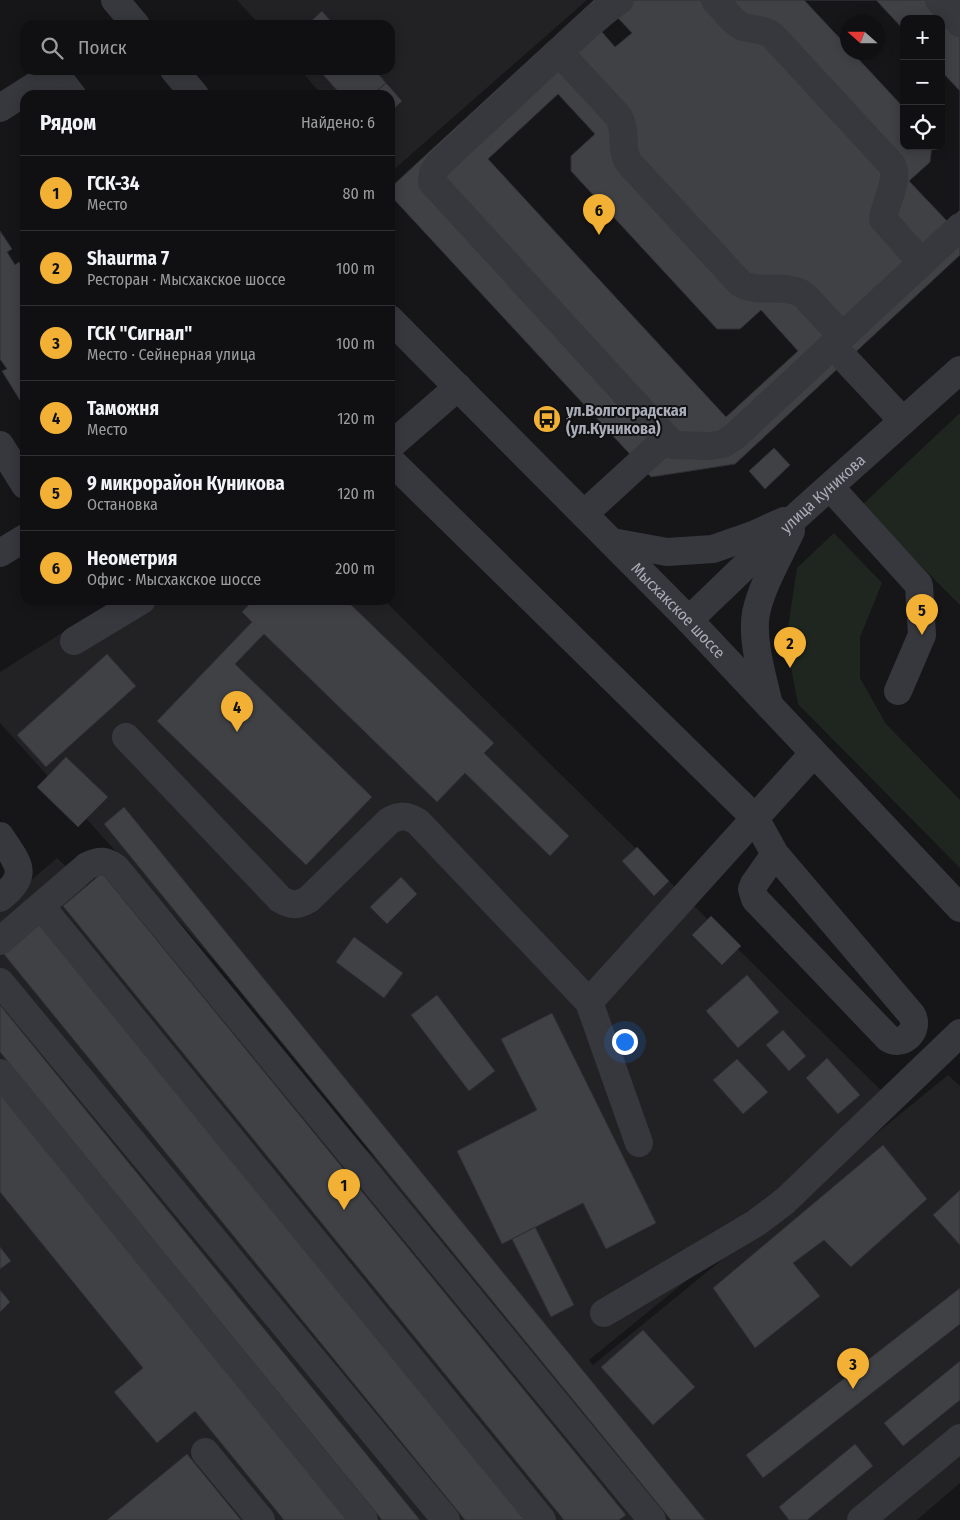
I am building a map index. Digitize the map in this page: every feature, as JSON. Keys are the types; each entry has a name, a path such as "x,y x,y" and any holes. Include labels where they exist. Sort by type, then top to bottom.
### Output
{"street":[{"path":"115,0 131,20"},
{"path":"620,0 597,17 438,165 433,173 432,182 673,444 709,446 723,444 735,436 844,348 921,262 960,227"},
{"path":"715,0 741,26 765,30 772,35 892,165 895,171 894,178 883,219 921,262"},
{"path":"939,0 960,23"},
{"path":"559,52 623,123 624,156 629,163 740,283 749,287 790,289 804,295 902,421"},
{"path":"28,90 51,75"},
{"path":"60,75 69,90"},
{"path":"178,75 191,90"},
{"path":"0,108 20,95"},
{"name":"Мысхакское шоссе","path":"395,324 689,620 813,754 960,908"},
{"name":"улица Куникова","path":"689,620 799,514 960,370"},
{"path":"395,442 458,387"},
{"path":"584,514 667,438"},
{"path":"0,445 20,477"},
{"path":"395,465 755,818 775,854 912,1015 915,1026 906,1038 900,1042 888,1038 755,899 752,889 754,884 775,854"},
{"path":"830,487 919,585 922,635 898,691"},
{"path":"612,542 667,552 713,549 753,535 799,514"},
{"path":"770,707 756,650 756,614 767,582 799,514"},
{"path":"0,553 20,541"},
{"path":"74,641 134,605"},
{"path":"126,737 280,899 289,904 300,904 309,899 389,821 398,816 409,816 418,822 589,1002 639,1143"},
{"path":"589,1002 813,754"},
{"path":"0,836 20,871 18,880 12,888 1,894"},
{"path":"0,941 87,866 97,861 108,862 116,868 652,1520"},
{"path":"41,906 542,1520"},
{"path":"0,982 446,1520"},
{"path":"604,1313 764,1218 785,1201 958,1042"},
{"path":"0,1073 364,1520"},
{"path":"861,1520 960,1438"},
{"path":"205,1452 261,1520"}],"shaded area":[{"path":"237,0 587,0 395,168 395,90 318,90 304,75 395,75 395,20 255,20"},
{"path":"960,413 960,605 861,506"},
{"path":"834,533 882,583 860,637 860,678 886,724 960,800 960,868 798,704 786,641 797,568"},
{"path":"106,605 389,605 899,1108 589,1360 593,1365 948,1075 960,1086 960,1483 917,1520 0,1520 0,907 57,858 490,1266 0,723 0,672"}],"building":[{"path":"594,0 960,0 960,255 735,464 651,477 395,200 395,183"},
{"path":"804,0 876,0 900,26 900,104 859,60 885,60 885,15 840,15 840,38"},
{"path":"322,11 330,20 312,20"},
{"path":"618,18 632,33 615,47 602,32"},
{"path":"323,75 379,75 386,83 378,90 337,90"},
{"path":"945,75 960,91 960,210 948,222 909,181 930,162 932,150 945,150"},
{"path":"386,83 392,90 378,90"},
{"path":"395,93 402,101 395,107"},
{"path":"558,94 595,134 571,156 571,171 717,329 740,329 761,310 798,351 726,417 488,159"},
{"path":"0,231 12,249 7,252 15,265 19,262 20,264 20,400 2,371 7,369 0,359"},
{"path":"774,448 790,465 765,489 749,471"},
{"path":"248,605 351,605 494,743 484,753 569,836 550,856 465,773 437,802 264,634 235,664 372,797 306,865 157,721 252,622 242,612"},
{"path":"107,654 136,686 46,767 17,735"},
{"path":"66,757 108,797 78,827 37,787"},
{"path":"124,807 705,1520 671,1520 104,824"},
{"path":"637,847 669,881 654,896 622,861"},
{"path":"102,873 626,1515 619,1520 564,1520 63,906"},
{"path":"401,877 417,894 387,924 370,907"},
{"path":"711,916 741,946 722,965 692,935"},
{"path":"40,923 527,1520 465,1520 3,953"},
{"path":"354,937 403,973 384,998 336,962"},
{"path":"747,975 779,1012 738,1048 706,1011"},
{"path":"437,995 495,1071 469,1091 411,1015"},
{"path":"0,1005 420,1520 382,1520 0,1052"},
{"path":"552,1013 656,1223 606,1249 583,1203 502,1244 457,1151 537,1110 501,1039"},
{"path":"783,1030 806,1056 789,1071 766,1045"},
{"path":"827,1058 860,1095 838,1114 806,1078"},
{"path":"737,1059 768,1092 743,1114 713,1080"},
{"path":"0,1091 350,1520 284,1520 195,1411 157,1443 114,1392 143,1368 0,1192"},
{"path":"883,1145 927,1199 851,1267 824,1240 793,1263 820,1296 755,1348 713,1288"},
{"path":"960,1190 960,1245 933,1215"},
{"path":"535,1227 574,1305 551,1317 512,1239"},
{"path":"0,1247 11,1261 0,1269"},
{"path":"960,1288 960,1324 763,1478 746,1455"},
{"path":"0,1290 10,1302 0,1312"},
{"path":"643,1330 695,1387 653,1425 601,1367"},
{"path":"960,1361 960,1400 903,1446 884,1423"},
{"path":"855,1444 873,1466 807,1520 789,1520 779,1507"},
{"path":"187,1454 241,1520 107,1520"}],"place":[{"name":"Неометрия","path":"599,235"},
{"name":"ул.Волгоградская (ул.Куникова)","path":"547,419"},
{"name":"9 микрорайон Куникова","path":"922,635"},
{"name":"Shaurma 7","path":"790,668"},
{"name":"Таможня","path":"237,732"},
{"name":"ГСК-34","path":"344,1210"},
{"name":"ГСК \"Сигнал\"","path":"853,1389"}]}
